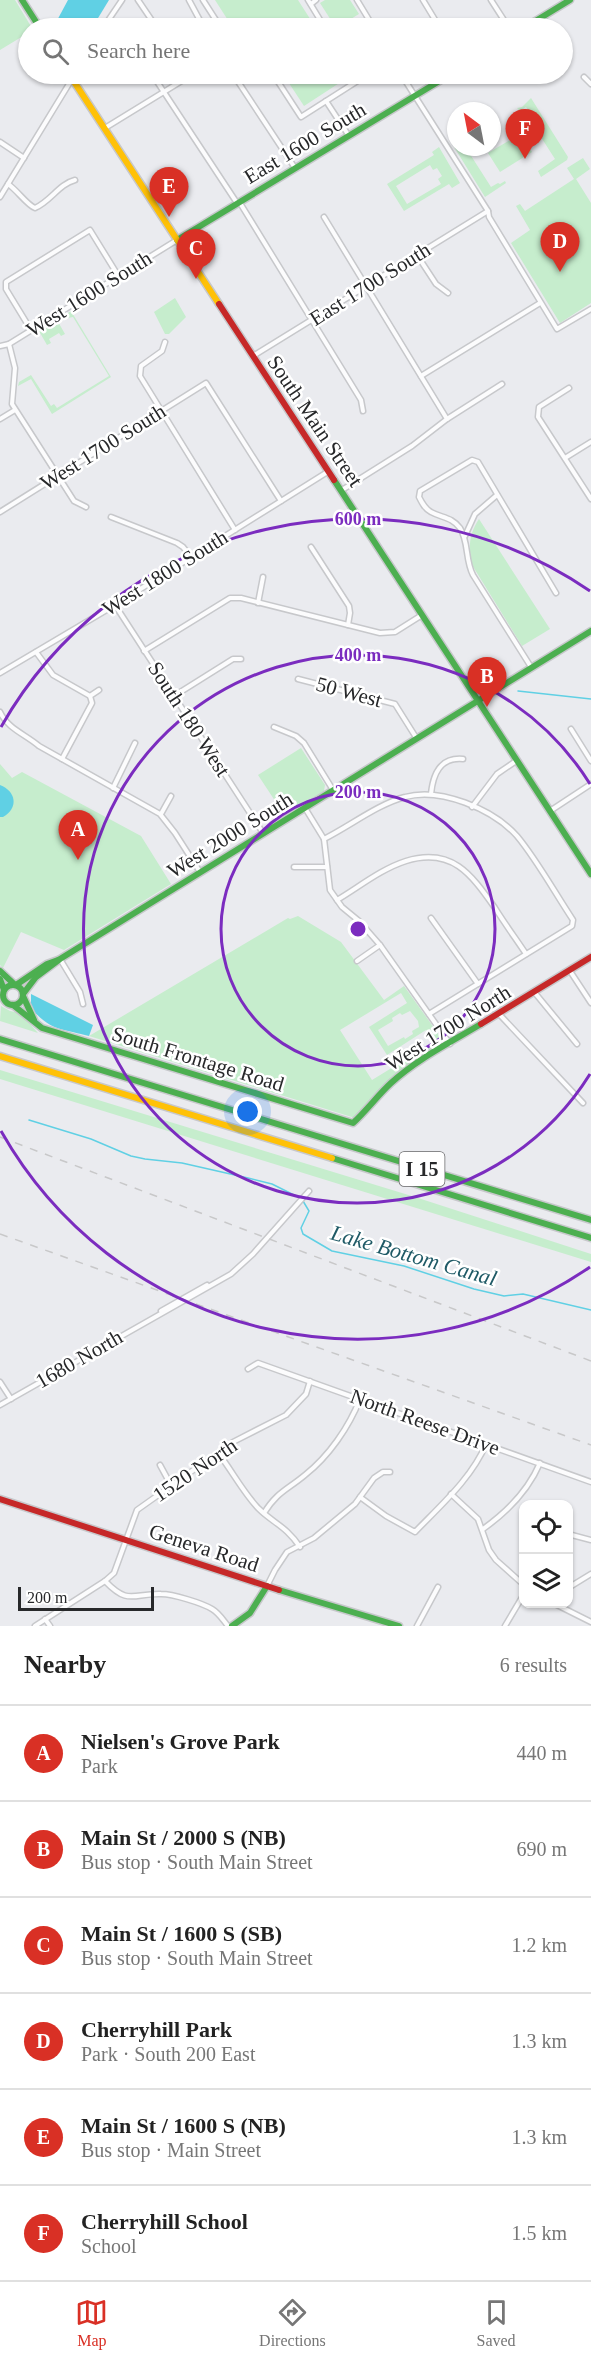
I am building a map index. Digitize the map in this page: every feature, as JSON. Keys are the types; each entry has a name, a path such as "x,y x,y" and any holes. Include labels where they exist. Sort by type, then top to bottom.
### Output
{"main road":[{"path":"22,0 34,18"},
{"path":"540,18 570,0"},
{"name":"South Main Street","path":"76,84 591,874"},
{"name":"East 1600 South","path":"177,240 434,84"},
{"name":"West 2000 South","path":"23,995 36,977 60,959 591,631"},
{"name":"West 1700 North","path":"353,1123 366,1113 382,1093 403,1073 591,957"},
{"name":"West 2000 South","path":"15,985 60,959"},
{"path":"0,971 21,988 34,1022"},
{"path":"0,979 6,1003 20,1002 23,995"},
{"path":"2,993 8,986 15,985"},
{"name":"South Frontage Road","path":"6,1003 53,1033 84,1040 353,1123"},
{"name":"I 15","path":"0,1039 591,1220"},
{"name":"I 15","path":"0,1056 591,1238"},
{"name":"Geneva Road","path":"0,1499 267,1586 399,1626"},
{"path":"230,1626 250,1613 267,1586"}],"street":[{"path":"110,18 122,0"},
{"path":"138,0 151,18"},
{"path":"189,0 199,18"},
{"path":"203,0 215,18"},
{"path":"316,0 309,2 319,18"},
{"path":"357,0 368,18"},
{"path":"423,0 434,18"},
{"path":"491,0 503,18"},
{"path":"584,77 591,84"},
{"path":"0,197 66,84"},
{"path":"158,84 239,203 313,319 361,400 363,411"},
{"path":"105,128 176,84"},
{"path":"240,84 295,169"},
{"path":"280,84 301,117 354,84"},
{"path":"407,84 488,211 489,217 557,329 591,309"},
{"path":"326,101 349,136"},
{"path":"0,142 24,158"},
{"path":"8,184 18,191 30,206 35,208 50,199 67,182 75,180"},
{"name":"East 1700 South","path":"253,356 488,211"},
{"path":"324,218 447,419"},
{"path":"31,330 5,284 90,230 119,277"},
{"name":"West 1600 South","path":"0,346 9,344 177,240"},
{"path":"417,255 436,284 448,293"},
{"path":"421,376 540,302"},
{"path":"165,342 162,351 143,364 140,376 235,530"},
{"path":"9,344 15,368 12,404 74,501 86,507"},
{"name":"West 1700 South","path":"0,512 206,383 281,501"},
{"path":"342,490 412,446 447,419 502,384"},
{"path":"569,388 539,407 539,419 591,499"},
{"path":"0,419 15,410"},
{"path":"565,458 591,442"},
{"path":"531,667 472,575 464,537 459,527 451,520 428,511 419,493 472,460 480,463 556,593"},
{"name":"West 1800 South","path":"0,674 329,471"},
{"path":"464,537 475,514 497,495"},
{"path":"111,517 177,543 191,557"},
{"path":"311,547 349,606 348,625"},
{"path":"258,603 263,577"},
{"path":"144,651 230,598 380,633 395,632 422,615"},
{"name":"South 180 West","path":"115,605 263,833"},
{"path":"36,652 53,675 90,696 92,703 62,759"},
{"path":"174,696 233,659 241,659"},
{"name":"50 West","path":"298,679 395,705 417,740"},
{"path":"90,696 99,690"},
{"path":"0,712 10,727 160,814 200,873"},
{"path":"274,727 296,736 304,743 333,790"},
{"path":"571,729 591,761"},
{"path":"113,788 135,743"},
{"path":"431,794 432,779 438,768 447,760 463,759"},
{"path":"472,807 497,774 516,761"},
{"path":"550,811 591,784"},
{"path":"324,839 398,799 415,794 451,797 500,822 517,836 573,920 572,926 429,1014"},
{"path":"160,814 171,796"},
{"path":"305,808 324,839 330,890 380,945 450,1044"},
{"path":"337,900 405,861 432,857 445,859 457,864 468,873 526,954"},
{"path":"294,867 327,867"},
{"path":"431,918 478,984"},
{"path":"357,961 380,945"},
{"path":"60,959 80,992 83,1004"},
{"path":"570,971 591,1003"},
{"path":"535,993 577,1044"},
{"path":"500,1015 582,1103"},
{"name":"1680 North","path":"0,1404 188,1294 231,1274 253,1254 309,1191"},
{"name":"North Reese Drive","path":"248,1369 258,1363 591,1482"},
{"name":"1520 North","path":"35,1626 114,1573 137,1510 233,1442 286,1415 306,1394 310,1381"},
{"path":"0,1382 11,1399"},
{"path":"264,1513 278,1494 317,1465 345,1430 360,1399"},
{"path":"360,1497 386,1516 415,1532 480,1459 486,1444"},
{"path":"219,1454 253,1502 286,1529 300,1546"},
{"path":"483,1529 503,1515 535,1476 540,1463"},
{"path":"160,1465 172,1487"},
{"path":"267,1586 287,1552 300,1546 334,1522 355,1504 374,1478 383,1472 390,1472"},
{"path":"451,1494 478,1518 489,1550 504,1569 519,1581"},
{"path":"573,1535 591,1540"},
{"path":"573,1585 591,1574"},
{"path":"105,1581 121,1595 144,1597 161,1594 210,1608 230,1626"},
{"path":"417,1626 438,1587"},
{"path":"505,1626 519,1602"},
{"path":"563,1608 591,1622"},
{"path":"45,1619 50,1626"}],"green space":[{"path":"0,0 15,0 26,18 18,18 18,39 0,50"},
{"path":"215,0 298,0 310,18 227,18"},
{"path":"325,0 350,0 359,14 352,18 330,18 320,3"},
{"path":"290,84 338,84 304,106"},
{"path":"531,98 568,157 567,160 541,177 538,171 555,159 530,120 533,117 526,107 520,111 517,108 522,107"},
{"path":"520,134 532,152 500,172 490,156 501,156 501,145"},
{"path":"439,147 460,183 452,188 449,184 404,211 387,184 434,155 432,152","holes":["430,165 433,170 437,168 442,176 438,179 441,184 407,204 396,186"]},
{"path":"460,156 471,156 491,187 505,181 506,183 485,197"},
{"path":"583,158 590,169 576,179 591,203 591,303 560,323 511,243 530,230 516,206 520,204 525,211 574,179 567,168"},
{"path":"175,298 186,317 169,334 165,334 154,312"},
{"path":"71,311 111,377 52,414 31,379 18,386 19,382 31,375 51,406 54,404 57,408 109,376 73,317 68,318 65,315"},
{"path":"57,320 65,334 61,336 59,333 49,339 51,343 47,345 39,331"},
{"path":"479,519 550,629 522,646 472,565 470,541"},
{"path":"301,748 325,785 324,791 285,816 258,775"},
{"path":"0,764 12,778 22,772 141,836 171,884 64,950 21,932 3,968 0,965"},
{"path":"298,916 341,942 384,1000 404,986 442,1039 441,1042 398,1072 355,1118 89,1036 288,918","holes":["401,993 407,1003 369,1027 387,1055 426,1030 434,1042 372,1080 340,1030","410,1011 418,1021 419,1027 405,1039 404,1037 388,1046 378,1030 393,1021 392,1018 400,1013 402,1015"]},
{"path":"1,1006 20,1013 38,1033 0,1021"},
{"path":"0,1070 415,1197 591,1254 591,1262 0,1079"}],"water":[{"path":"68,0 109,0 98,18 58,18"},
{"path":"0,785 9,791 14,800 12,809 3,817 0,817"},
{"path":"31,994 93,1025 89,1036 57,1028 44,1021 31,1008"}],"waterway":[{"path":"518,691 591,699"},
{"name":"Lake Bottom Canal","path":"29,1120 91,1139 131,1156 182,1163 248,1178 272,1184 296,1196"},
{"name":"Lake Bottom Canal","path":"303,1201 309,1211 301,1228 303,1234 332,1251 404,1266 474,1289 504,1296 523,1294 591,1310"}],"railway":[{"path":"0,1137 591,1361"},
{"path":"0,1234 591,1445"}],"traffic: fast":[{"path":"22,0 34,18"},
{"path":"540,18 570,0"},
{"path":"177,240 434,84"},
{"path":"334,480 591,874"},
{"path":"23,994 36,977 60,959 591,631"},
{"path":"16,985 47,964 58,960"},
{"path":"0,971 14,984"},
{"path":"0,979 4,990"},
{"path":"13,985 20,988 23,995 20,1002 13,1005 6,1002 3,995 6,988 13,985"},
{"path":"23,996 34,1020"},
{"path":"13,1005 42,1028 353,1123 401,1074 434,1051 481,1024"},
{"path":"0,1039 591,1220"},
{"path":"332,1158 591,1238"},
{"path":"232,1626 250,1613 267,1586"},
{"path":"279,1590 399,1626"}],"traffic: slow":[{"path":"76,84 219,304"},
{"path":"0,1056 332,1158"}],"traffic: jam":[{"path":"219,304 334,480"},
{"path":"481,1024 591,957"},
{"path":"0,1499 279,1590"}],"place":[{"name":"Cherryhill School","path":"525,159"},
{"name":"Main St / 1600 S (NB)","path":"169,217"},
{"name":"Cherryhill Park","path":"560,272"},
{"name":"Main St / 1600 S (SB)","path":"196,279"},
{"name":"Main St / 2000 S (NB)","path":"487,707"},
{"name":"Nielsen's Grove Park","path":"78,860"}]}
